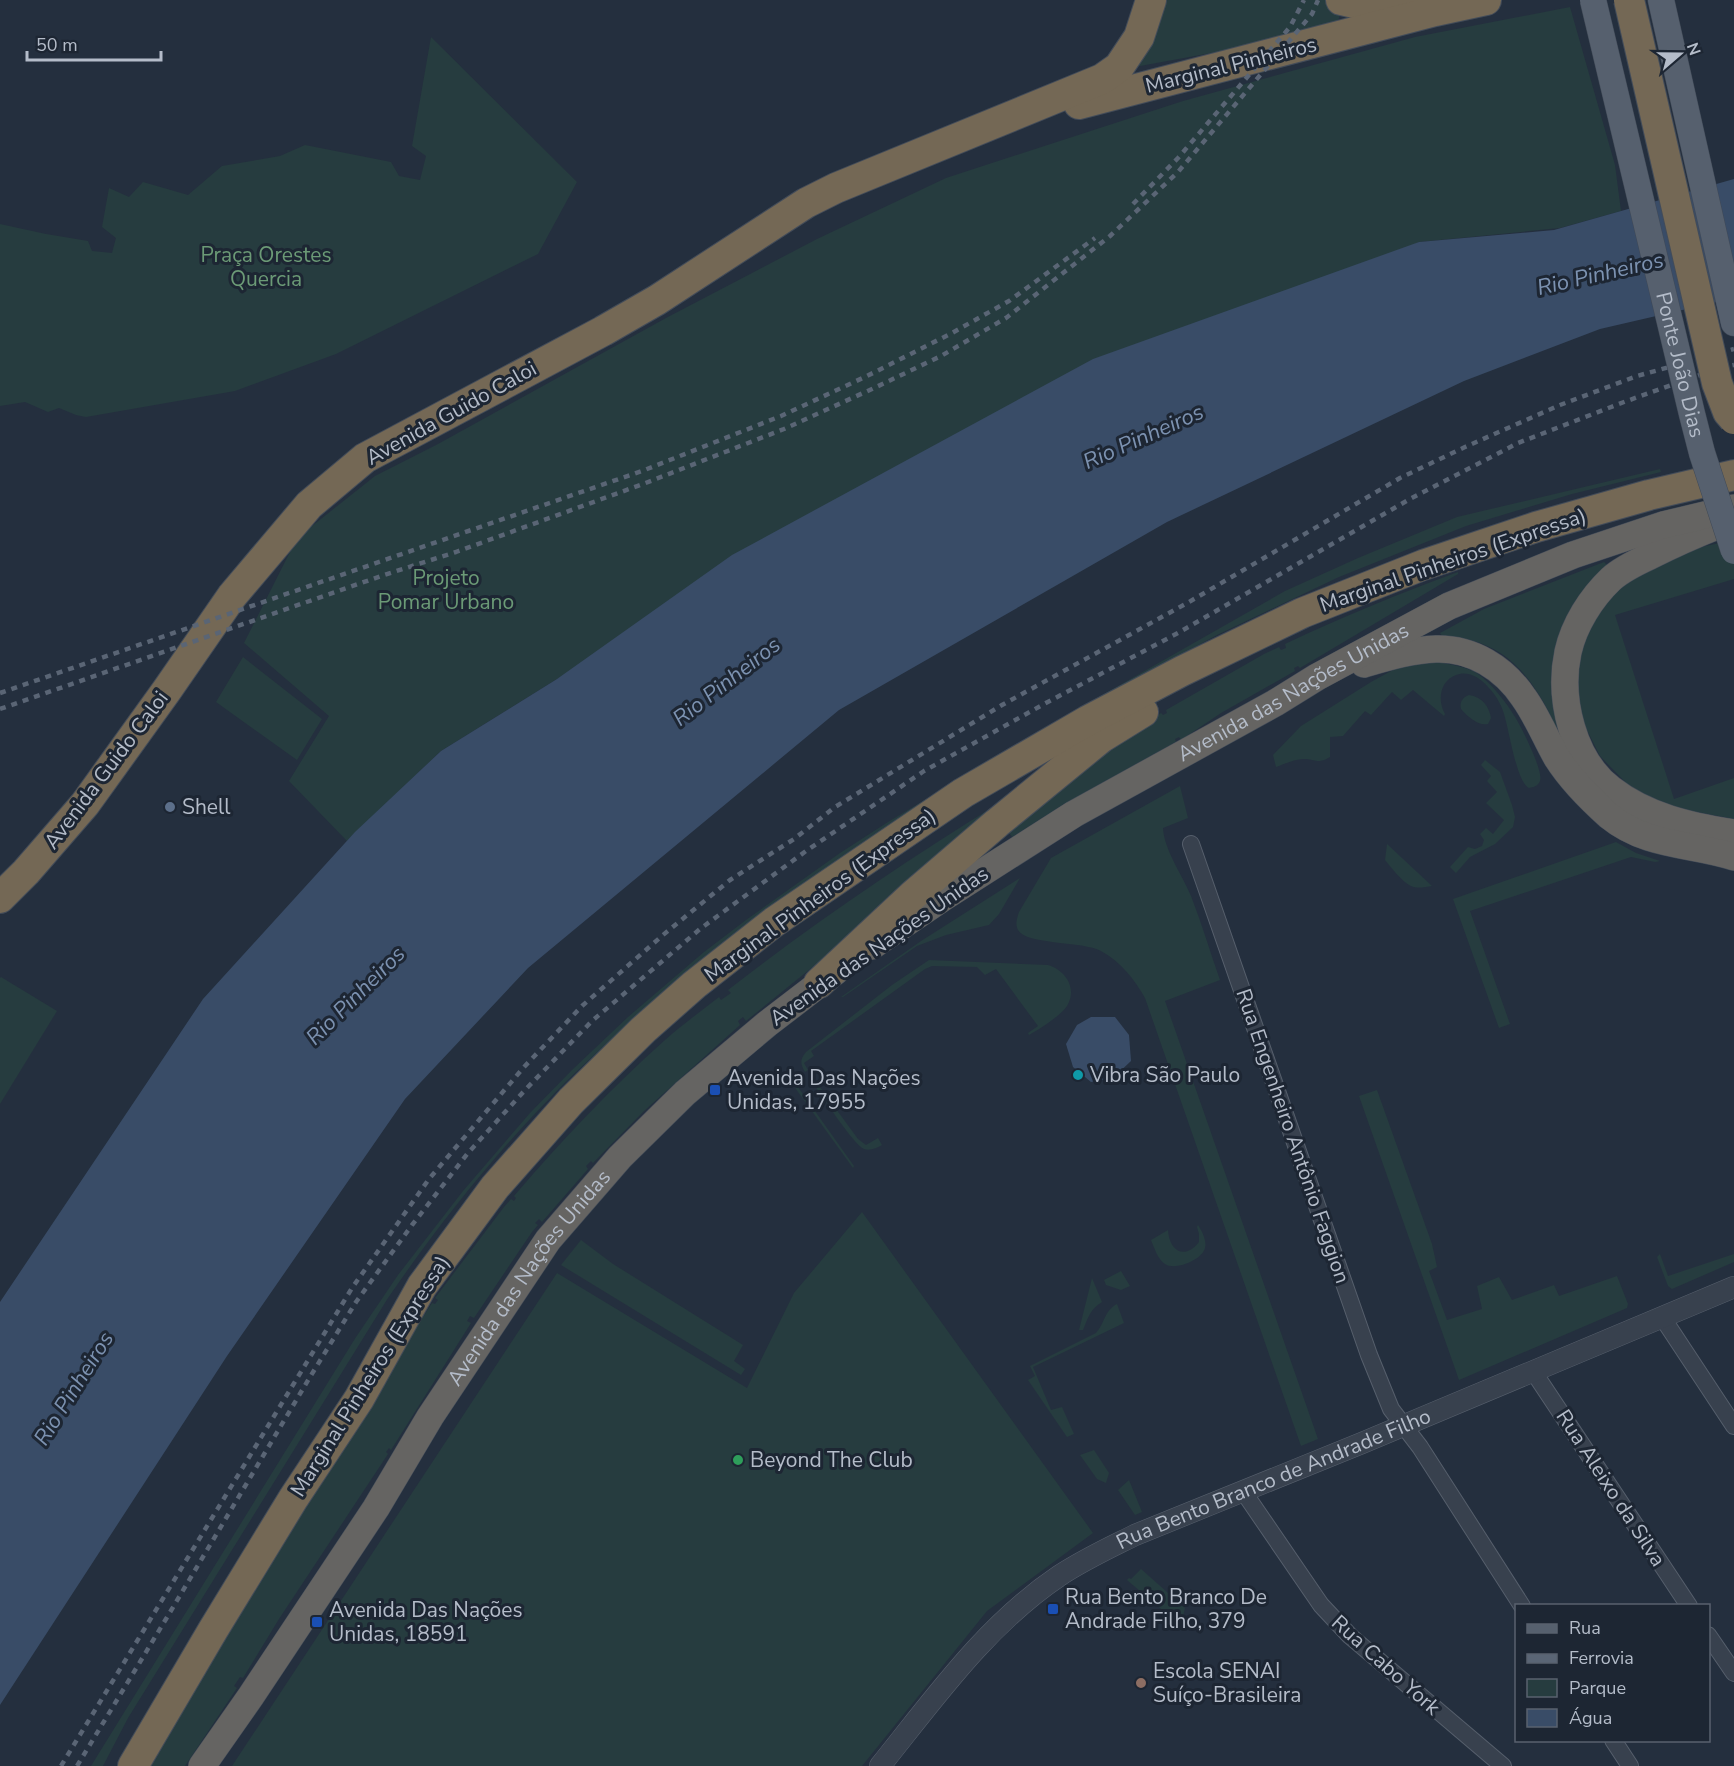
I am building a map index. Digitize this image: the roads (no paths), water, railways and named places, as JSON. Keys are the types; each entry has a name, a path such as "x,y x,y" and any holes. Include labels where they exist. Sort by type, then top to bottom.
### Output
{"highway":[{"path":"977,130 1102,79 1119,67 1140,37 1151,0"},
{"path":"1341,0 1375,8 1435,11"},
{"name":"Marginal Pinheiros","path":"977,130 1435,11 1486,0"},
{"path":"1629,0 1717,383 1728,412 1734,419"},
{"name":"Avenida Guido Caloi","path":"0,898 26,872 85,804 232,596 309,505 365,458 648,305 806,203 836,188 977,130"},
{"name":"Marginal Pinheiros (Expressa)","path":"133,1766 293,1500 359,1400 422,1286 495,1187 570,1101 643,1030 694,985 774,922 963,794 1087,721 1182,671 1302,613 1422,566 1536,527 1649,495 1734,475"},
{"name":"Avenida das Nações Unidas","path":"202,1765 359,1533 430,1417 548,1240 620,1157 685,1092 819,983 944,897 1084,809 1275,703 1317,677 1449,606 1573,555 1663,525 1734,508"},
{"path":"1734,519 1635,563 1614,577 1595,596 1577,625 1568,653 1565,687 1569,723 1580,751 1593,772 1610,788 1636,806 1662,817 1699,828 1734,833"},
{"path":"819,983 929,882 1101,738 1302,613"},
{"path":"1317,677 1406,652 1438,649 1463,652 1485,660 1505,676 1524,698 1557,758 1589,798 1611,817 1650,838 1734,856"}],"main road":[{"name":"Ponte João Dias","path":"1593,0 1697,434 1734,551"},
{"path":"1661,0 1734,323"}],"street":[{"name":"Rua Engenheiro Antônio Faggion","path":"1191,844 1369,1355 1391,1409 1420,1447 1521,1604"},
{"name":"Rua Bento Branco de Andrade Filho","path":"880,1766 944,1686 1001,1623 1041,1589 1098,1552 1734,1287"},
{"path":"1662,1317 1734,1426"},
{"name":"Rua Aleixo da Silva","path":"1533,1371 1688,1604"},
{"name":"Rua Cabo York","path":"1243,1491 1321,1605 1336,1622 1503,1766"},
{"path":"1710,1638 1734,1674"},
{"path":"1614,1742 1630,1766"}],"water":[{"name":"Rio Pinheiros","path":"1734,179 1734,298 1600,329 1464,381 1167,522 839,710 528,968 405,1099 227,1356 0,1705 0,1302 203,999 355,832 441,751 557,679 732,555 1093,359 1419,242 1554,230"},
{"path":"1091,1017 1115,1017 1129,1035 1131,1061 1113,1078 1091,1082 1073,1067 1066,1044 1077,1025"}],"railway":[{"path":"1133,204 1178,158 1290,27 1304,0"},
{"path":"0,709 456,552 643,484 784,429 941,356 1006,318 1110,236 1178,172 1312,14 1318,0"},
{"path":"0,693 642,471 781,416 867,376 1009,301 1095,238"},
{"path":"61,1766 352,1288 429,1179 524,1067 582,1006 663,935 730,880 794,839 835,807 1002,705 1189,602 1400,478 1560,405 1637,376 1734,349"},
{"path":"77,1766 356,1302 412,1225 468,1153 592,1021 700,929 806,851 924,771 1178,633 1410,499 1518,443 1624,402 1722,367 1734,365"}],"place":[{"name":"Shell","path":"170,807"},
{"name":"Vibra São Paulo","path":"1078,1075"},
{"name":"Avenida Das Nações Unidas, 17955","path":"715,1090"},
{"name":"Beyond The Club","path":"738,1460"},
{"name":"Rua Bento Branco De Andrade Filho, 379","path":"1053,1609"},
{"name":"Avenida Das Nações Unidas, 18591","path":"317,1622"},
{"name":"Escola SENAI Suíço-Brasileira","path":"1141,1683"}],"park label":[{"name":"Praça Orestes Quercia","path":"266,267"},
{"name":"Projeto Pomar Urbano","path":"446,590"}]}
